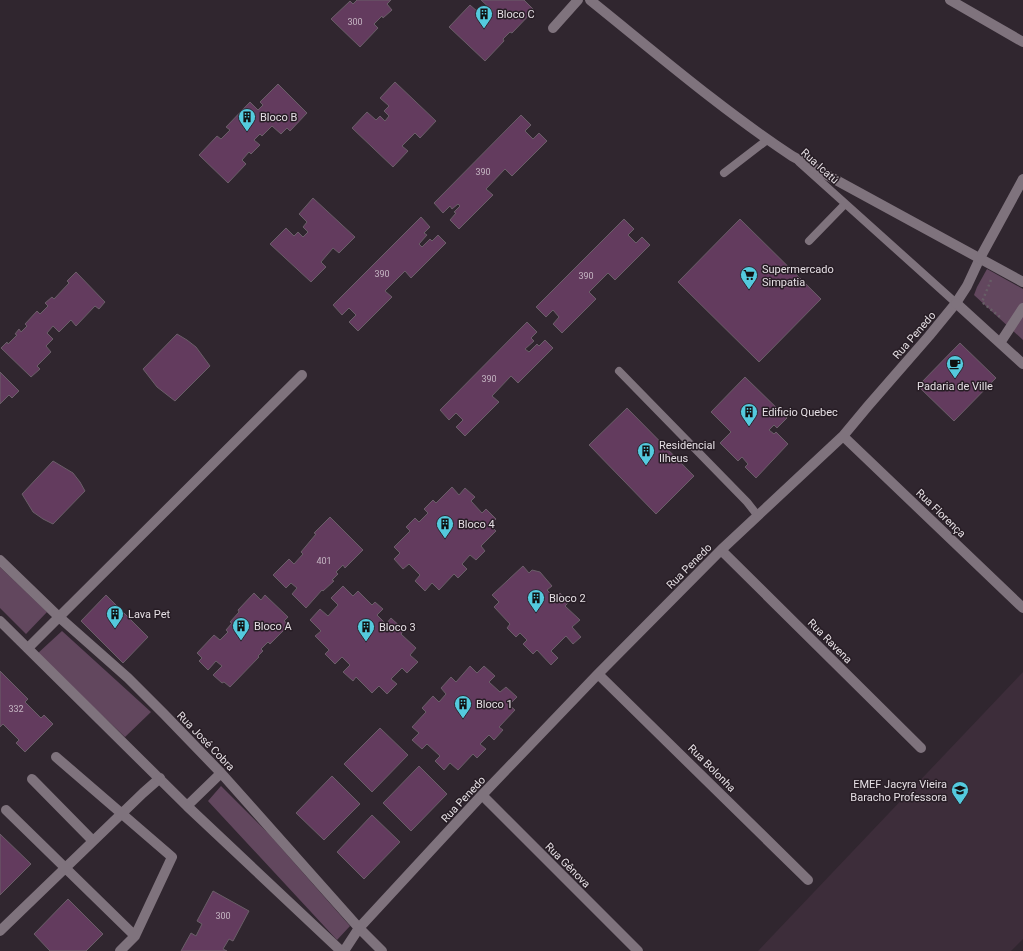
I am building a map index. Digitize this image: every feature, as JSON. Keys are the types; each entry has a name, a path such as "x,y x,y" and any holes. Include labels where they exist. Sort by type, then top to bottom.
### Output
{"street":[{"path":"553,28 578,0"},
{"name":"Rua Icatú","path":"590,0 767,140 792,156"},
{"path":"950,0 1023,42"},
{"path":"792,156 1023,282"},
{"name":"Rua Penedo","path":"344,951 359,928 482,795 598,674 721,550 843,436 956,303 967,286 980,258 1023,179"},
{"name":"Rua Icatú","path":"956,303 1023,364"},
{"path":"1000,343 1023,308"},
{"path":"28,648 302,375"},
{"name":"Rua Florença","path":"843,436 1023,608"},
{"name":"Rua Ravena","path":"721,550 921,748"},
{"name":"Rua José Cobra","path":"0,560 59,617 133,683 221,773 359,928 382,951"},
{"path":"0,621 187,806 341,951"},
{"name":"Rua Bolonha","path":"598,674 808,880"},
{"path":"56,757 172,857 135,936 120,951"},
{"path":"187,806 221,773"},
{"path":"0,931 160,778"},
{"path":"32,779 93,842"},
{"name":"Rua Gênova","path":"482,795 638,951"},
{"path":"6,810 135,936"}],"lane":[{"path":"724,173 767,140"},
{"name":"Rua Icatú","path":"792,156 956,303"},
{"path":"809,241 845,204"},
{"path":"619,371 758,516"}],"path":[{"path":"994,274 982,302 1010,326"}],"shaded area":[{"path":"987,269 1023,289 1023,340 974,295"},
{"path":"0,567 47,612 26,634 0,608"},
{"path":"62,631 151,712 125,737 37,654"},
{"name":"EMEF Jacyra Vieira Baracho Professora","path":"1023,672 1023,939 1011,951 758,951"},
{"path":"221,786 268,833 350,926 337,940 208,801"}],"building":[{"path":"357,0 391,0 387,4 392,10 383,18 382,16 374,24 378,28 360,47 331,19 350,1 353,4"},
{"name":"Bloco C","path":"481,0 524,0 534,10 512,33 510,32 503,39 504,41 485,61 449,27 470,5 486,19 493,11"},
{"path":"395,82 436,121 420,138 415,133 402,146 408,151 393,167 352,128 367,112 376,120 380,116 385,121 389,116 384,111 389,106 380,98"},
{"name":"Bloco B","path":"278,84 307,113 290,131 287,128 281,134 272,126 262,136 260,134 254,140 260,145 251,154 249,152 242,160 246,164 228,183 199,155 217,136 221,139 230,130 226,127 250,102 258,110 263,105 260,102"},
{"path":"521,115 531,125 525,131 533,139 539,133 547,141 512,176 505,169 486,189 493,195 459,229 450,220 456,213 454,212 460,206 458,204 452,209 450,206 443,213 434,203"},
{"path":"313,198 355,237 339,253 333,248 321,262 326,267 311,282 270,244 286,228 294,236 298,232 303,237 308,232 303,227 307,222 299,214"},
{"path":"421,217 430,227 424,233 427,235 419,244 422,247 430,239 432,241 438,235 446,243 411,278 405,271 385,291 392,297 358,331 349,322 356,315 349,308 342,315 333,305"},
{"path":"624,219 634,229 628,235 636,243 642,237 650,245 615,280 608,273 589,292 596,299 562,333 553,324 559,317 553,310 546,317 536,307"},
{"name":"Supermercado Simpatia","path":"740,219 821,299 759,362 678,282"},
{"path":"76,272 105,302 99,309 95,306 76,326 71,320 59,332 53,326 47,333 53,339 46,346 51,352 37,366 40,369 31,377 1,348 7,342 8,344 17,335 15,334 19,329 21,332 27,326 25,324 37,311 40,314 48,306 45,303 52,297 54,299 69,283 67,281"},
{"path":"527,322 537,332 531,338 534,341 525,349 529,352 537,344 539,346 545,340 553,348 518,383 511,376 492,396 499,402 465,436 456,427 463,420 456,413 449,420 440,410"},
{"path":"177,334 196,347 210,366 175,401 157,387 143,369"},
{"path":"960,343 996,378 954,421 918,386"},
{"path":"0,372 19,391 12,398 9,395 0,404"},
{"name":"Edificio Quebec","path":"745,377 787,418 777,428 774,425 769,430 774,434 776,432 788,444 756,478 745,467 748,464 742,457 738,461 720,443 731,432 711,412"},
{"name":"Residencial Ilheus","path":"627,408 694,476 656,514 589,445"},
{"path":"53,461 73,473 85,491 53,524 33,512 22,494"},
{"name":"Bloco 4","path":"452,487 459,495 465,488 475,497 471,501 482,513 486,509 496,519 490,525 496,531 481,546 485,551 476,560 470,555 462,564 467,569 458,578 454,574 439,590 432,583 425,591 415,581 420,575 409,564 403,569 394,559 400,553 394,547 410,531 406,527 415,518 419,522 428,513 424,509 433,500 436,503"},
{"path":"330,517 363,550 345,568 343,565 336,572 338,574 332,580 334,581 323,591 322,590 306,608 292,594 297,588 291,583 286,588 273,575 289,559 294,564 303,554 301,552 316,534 314,533"},
{"name":"Bloco 2","path":"523,566 529,573 532,570 540,572 552,586 547,590 555,598 560,593 569,602 565,606 580,620 572,627 581,637 573,644 566,636 551,651 558,658 551,665 537,650 533,654 523,644 527,640 520,633 516,637 507,628 510,624 494,607 499,602 492,595"},
{"name":"Bloco 3","path":"343,586 353,596 358,591 372,605 375,602 383,609 377,615 386,624 391,618 404,630 401,634 416,648 410,655 418,662 407,673 402,668 391,679 397,684 387,694 379,686 372,693 356,677 353,681 343,672 350,665 342,657 335,664 325,654 329,650 315,636 321,631 310,620 320,609 328,616 338,605 331,598"},
{"name":"Bloco A","path":"254,593 261,600 265,595 288,617 284,621 289,625 270,644 268,642 261,649 263,651 258,656 259,657 230,687 224,682 222,683 213,675 222,666 216,661 208,670 199,661 202,658 197,653 214,635 220,640 228,632 226,630 232,623 230,622 239,612 238,610"},
{"name":"Lava Pet","path":"106,595 148,637 123,663 81,621"},
{"name":"Bloco 1","path":"470,666 477,673 484,666 495,676 489,682 500,692 506,687 517,697 509,705 515,710 499,727 503,730 494,740 489,735 480,744 486,749 477,758 473,754 458,770 450,763 444,770 435,761 440,756 427,744 422,749 412,740 419,733 412,727 426,712 422,708 433,696 439,702 446,694 441,688 451,677 456,682"},
{"path":"0,671 28,699 25,702 41,718 44,715 53,724 25,752 16,743 19,740 3,724 0,727"},
{"path":"380,728 408,755 372,792 344,764"},
{"path":"419,766 447,794 411,831 383,803"},
{"path":"332,776 360,804 324,840 296,813"},
{"path":"372,815 400,842 364,879 337,852"},
{"path":"0,834 31,864 0,895"},
{"path":"213,891 249,911 233,941 229,939 223,949 227,951 181,951 191,933 196,936 202,924 197,921"},
{"path":"68,899 103,934 86,951 50,951 34,934"}],"place":[{"name":"Bloco C","path":"484,29"},
{"name":"Bloco B","path":"247,132"},
{"name":"Supermercado Simpatia","path":"749,290"},
{"name":"Padaria de Ville","path":"955,379"},
{"name":"Edificio Quebec","path":"749,427"},
{"name":"Residencial Ilheus","path":"646,466"},
{"name":"Bloco 4","path":"445,539"},
{"name":"Bloco 2","path":"536,613"},
{"name":"Lava Pet","path":"115,629"},
{"name":"Bloco A","path":"241,641"},
{"name":"Bloco 3","path":"366,642"},
{"name":"Bloco 1","path":"463,719"},
{"name":"EMEF Jacyra Vieira Baracho Professora","path":"960,805"}]}
